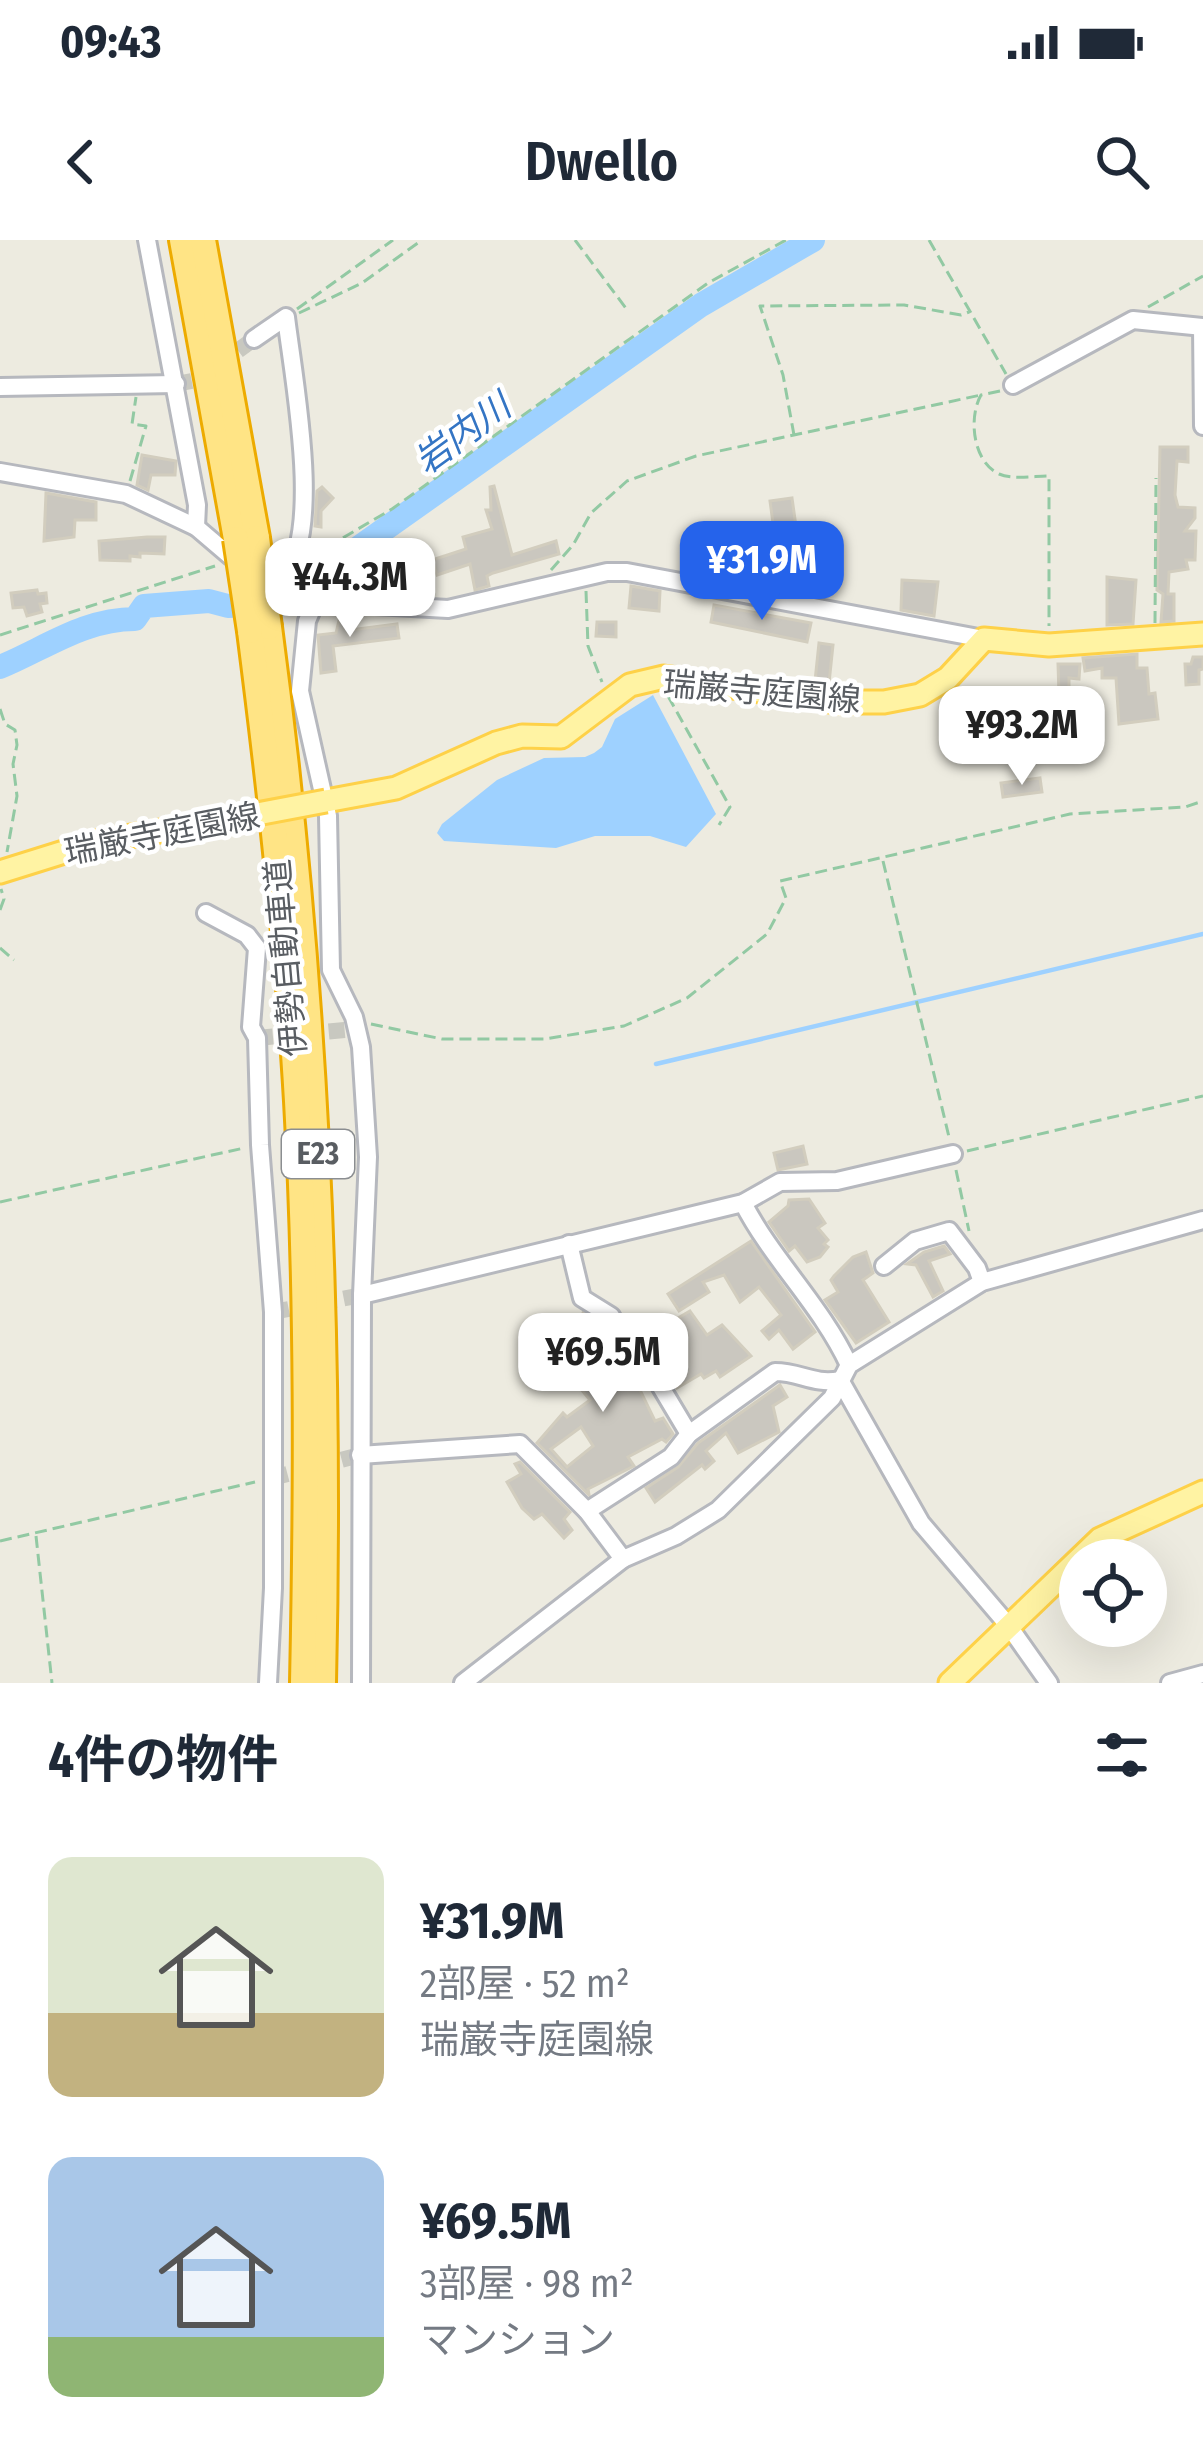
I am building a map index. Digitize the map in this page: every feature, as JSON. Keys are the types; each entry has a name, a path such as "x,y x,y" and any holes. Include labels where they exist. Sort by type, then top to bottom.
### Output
{"highway":[{"name":"伊勢自動車道","path":"182,240 260,629 297,859 316,1101 326,1387 323,1683"},
{"name":"伊勢自動車道","path":"203,240 241,445 241,545"},
{"path":"217,240 248,416 241,445"},
{"name":"伊勢自動車道","path":"260,629 297,1102 305,1364 303,1683"}],"main road":[{"path":"984,638 1049,645 1203,634"},
{"name":"瑞巌寺庭園線","path":"326,801 396,788 496,743 522,736 561,736 630,685 664,677 836,702 884,702 920,695 948,678 984,638"},
{"name":"瑞厳寺庭園線","path":"3,867 96,842 326,801"},
{"path":"950,1683 1100,1539 1203,1492"}],"street":[{"path":"147,240 197,506 196,527"},
{"path":"254,339 286,317 301,440 303,538 289,572"},
{"path":"1013,386 1133,320 1202,327 1203,426"},
{"path":"0,387 176,384"},
{"path":"0,472 126,494 241,545 289,572 317,595 338,603 448,609 585,577 627,572 984,638"},
{"path":"317,595 307,621 300,692 326,801 331,970 354,1017 361,1047 368,1157 362,1294 361,1683"},
{"path":"206,913 247,935 257,948 251,1027 257,1038 273,1312 268,1683"},
{"path":"362,1294 743,1203 781,1182 837,1181 953,1154"},
{"path":"743,1203 761,1238 830,1324 844,1372 921,1523 1008,1625 1049,1683"},
{"path":"587,1511 671,1457 689,1434 776,1372 790,1372 819,1384 844,1372 979,1275 1203,1220"},
{"path":"884,1266 915,1241 949,1231 979,1275"},
{"path":"569,1244 582,1298 611,1316 634,1358 646,1362 689,1434"},
{"path":"463,1683 622,1559 676,1536 718,1510 832,1398 844,1372"},
{"path":"360,1455 520,1444 587,1511 622,1559"},
{"path":"1170,1683 1203,1674"}],"path":[{"path":"286,317 393,240"},
{"path":"286,317 362,283 422,240"},
{"path":"574,240 628,311"},
{"path":"289,572 392,509 708,284 786,240"},
{"path":"531,591 566,555 591,513 627,481 696,456 1013,386 929,240"},
{"path":"1133,320 1203,276"},
{"path":"794,435 783,374 760,306 904,304 961,315 970,311"},
{"path":"981,395 973,430 983,461 1006,476 1049,476 1049,645"},
{"path":"126,494 146,426 132,424 136,397"},
{"path":"1155,637 1156,478"},
{"path":"0,635 215,566 241,545"},
{"path":"585,577 588,646 602,682"},
{"path":"664,677 663,686 730,807 719,825"},
{"path":"0,709 2,726 15,730 17,745 13,764 17,796 3,867"},
{"path":"355,1029 376,1023 442,1039 545,1039 624,1026 687,998 766,934 786,898 781,881 1070,814 1185,807 1203,801"},
{"path":"882,858 979,1275"},
{"path":"0,882 4,899 0,910"},
{"path":"0,948 14,960"},
{"path":"953,1154 1203,1096"},
{"path":"0,1202 260,1145"},
{"path":"0,1541 272,1478"},
{"path":"36,1536 52,1683"}],"water":[{"path":"653,695 716,814 686,847 650,836 595,836 556,848 444,841 437,833 497,780 544,758 594,753 602,747 615,719"}],"building":[{"path":"1160,447 1188,447 1188,462 1177,461 1175,495 1178,507 1195,508 1195,518 1185,531 1196,531 1195,560 1186,560 1188,569 1169,572 1174,621 1161,622 1163,594 1157,590"},
{"path":"142,455 176,461 175,475 151,475 148,490 137,485"},
{"path":"494,486 512,555 556,541 559,554 493,573 487,576 489,586 475,590 470,564 437,575 432,560 466,549 463,537 492,529 486,510 491,510 490,487"},
{"path":"322,487 333,498 321,511 321,527 315,526 317,491"},
{"path":"46,493 96,502 96,520 75,520 74,537 44,541"},
{"path":"792,498 808,579 781,582 770,501"},
{"path":"729,529 738,567 718,570 719,576 708,574 701,531"},
{"path":"165,537 164,554 140,553 140,557 130,556 130,561 100,560 99,541"},
{"path":"1107,577 1136,580 1133,624 1107,625"},
{"path":"902,580 938,582 934,616 901,610"},
{"path":"631,586 660,591 659,611 629,608"},
{"path":"11,593 46,593 47,603 40,604 42,612 27,616 24,607 13,608"},
{"path":"714,605 811,623 807,642 711,622"},
{"path":"340,616 353,617 350,630 397,624 399,638 333,646 336,671 321,673 318,635 336,633"},
{"path":"597,622 616,622 616,637 596,636"},
{"path":"819,643 833,645 829,683 815,681"},
{"path":"1137,654 1137,668 1147,668 1158,719 1119,724 1116,678 1102,678 1102,668 1085,671 1083,658"},
{"path":"1193,657 1203,657 1203,669 1199,670 1199,684 1186,685 1185,664 1191,664"},
{"path":"1058,664 1080,664 1079,679 1069,678 1069,694 1059,694"},
{"path":"1040,778 1042,792 1003,797 1001,783"},
{"path":"803,1146 807,1164 778,1170 774,1153"},
{"path":"809,1199 825,1223 818,1228 828,1247 807,1262 795,1246 789,1251 769,1222 789,1200"},
{"path":"751,1241 815,1332 793,1349 779,1330 769,1339 762,1331 781,1315 759,1287 740,1302 724,1275 703,1282 709,1292 679,1311 668,1294"},
{"path":"944,1246 950,1254 929,1261 943,1291 933,1297 916,1265 907,1264"},
{"path":"866,1252 873,1273 863,1280 889,1322 856,1343 825,1300 838,1292 831,1280 834,1276 853,1257"},
{"path":"690,1311 707,1335 722,1325 751,1356 720,1377 716,1371 704,1378 701,1374 677,1388 657,1355 643,1347"},
{"path":"583,1313 602,1325 623,1363 644,1384 639,1388 655,1421 663,1418 673,1434 666,1442 662,1439 628,1457 634,1466 588,1489 589,1495 537,1443 563,1413 567,1417 590,1400 566,1371 575,1356 592,1345 576,1330","holes":["581,1427 593,1446 567,1467 551,1449"]},
{"path":"780,1385 787,1397 773,1406 779,1432 738,1453 726,1433 706,1451 714,1461 655,1502 646,1488 678,1467 698,1443"},
{"path":"520,1462 570,1512 564,1519 572,1530 564,1538 542,1514 534,1519 522,1508 507,1482 521,1474 515,1464"}],"waterway":[{"name":"岩内川","path":"0,667 82,629 135,619 144,606 209,601 228,606 280,604 295,598 327,570 701,305 813,240"},
{"path":"656,1064 1203,934"}],"tunnel":[{"path":"176,384 197,380 254,339"},
{"path":"257,1038 355,1029"},
{"path":"273,1312 362,1295"},
{"path":"272,1478 360,1455"}]}
